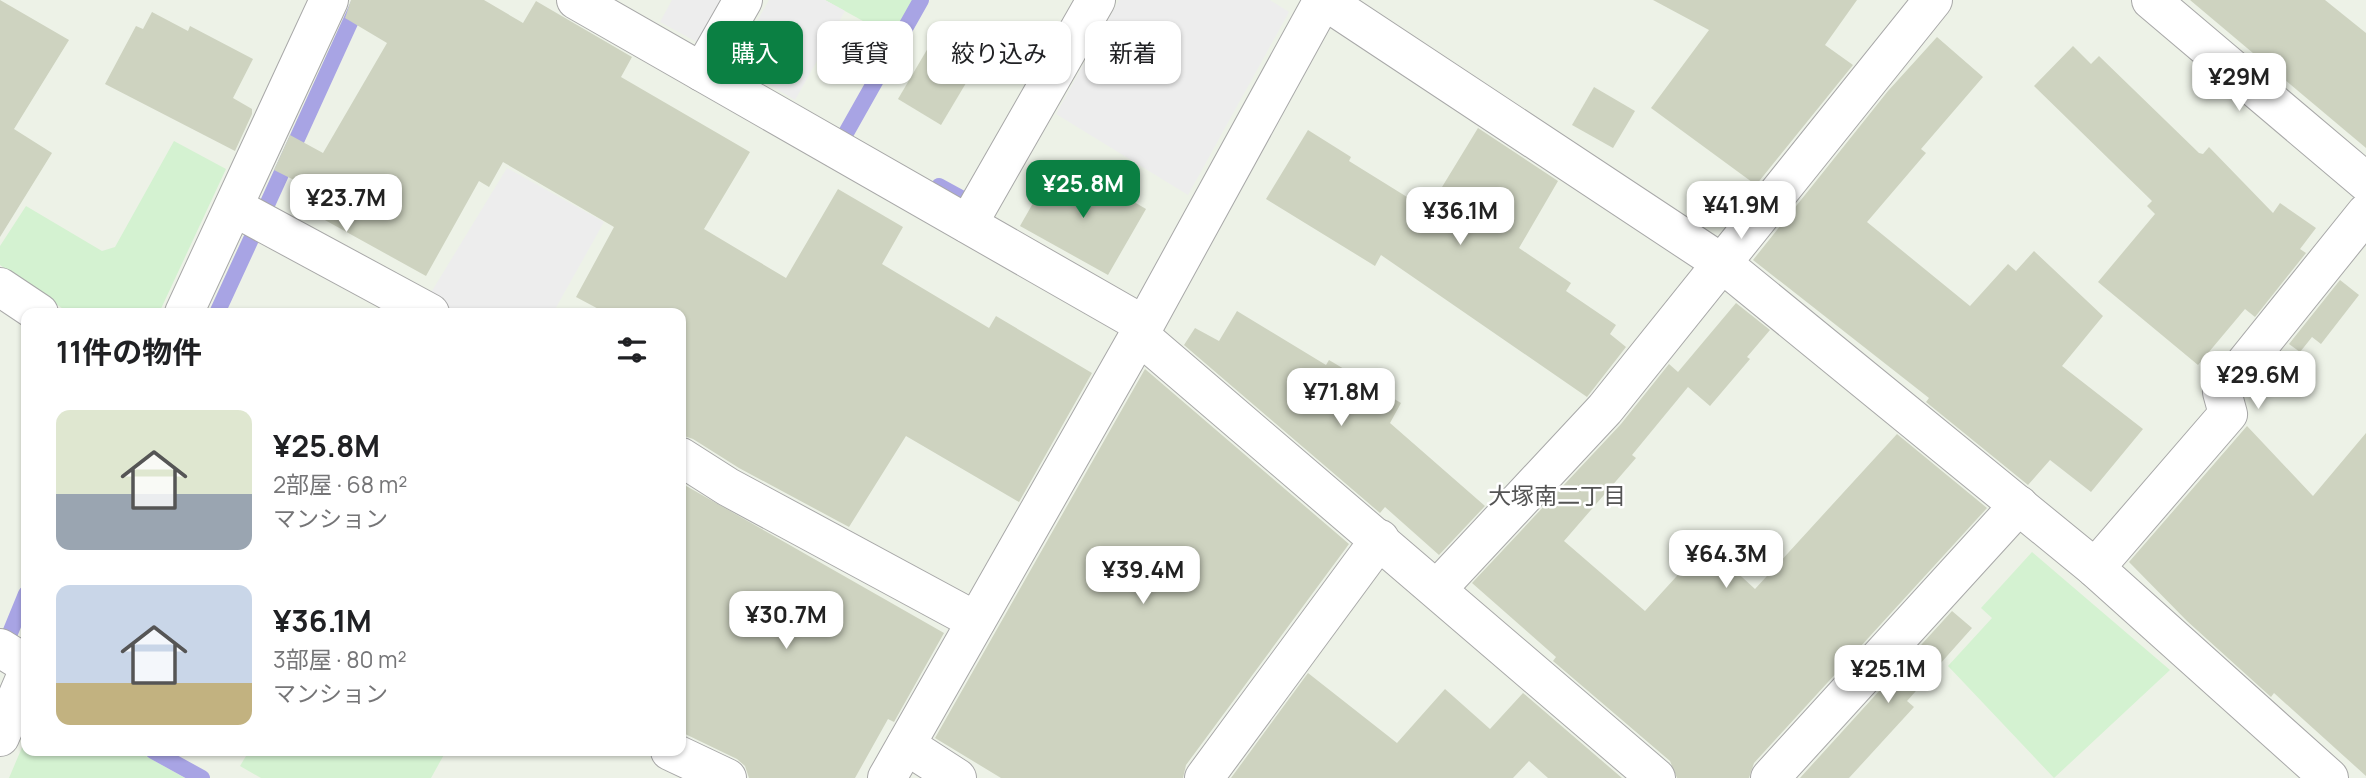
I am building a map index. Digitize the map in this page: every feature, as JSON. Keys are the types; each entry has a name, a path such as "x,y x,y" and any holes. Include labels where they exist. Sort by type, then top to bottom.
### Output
{"street":[{"path":"186,308 329,0"},
{"path":"576,0 968,224 1141,330 1656,778"},
{"path":"702,72 743,0"},
{"path":"968,224 1096,0"},
{"path":"887,778 1324,0 1723,264 2095,568 2329,778"},
{"path":"1438,589 1605,409 1933,0"},
{"path":"2151,0 2366,182"},
{"path":"234,207 421,308"},
{"path":"2095,568 2228,414 2222,392 2366,213"},
{"path":"0,286 32,308"},
{"path":"686,460 728,487 976,621"},
{"path":"1770,778 2019,505"},
{"path":"1204,778 1380,539"},
{"path":"0,648 21,661"},
{"path":"0,737 21,688"},
{"path":"906,745 957,778"},
{"path":"681,756 727,778"}],"green space":[{"path":"825,0 913,0 901,21 863,21"},
{"path":"174,141 226,169 161,308 62,308 0,265 0,246 26,206 102,251 115,247"},
{"path":"2032,552 2170,670 2054,778 1948,666 1992,618 1981,608"},
{"path":"21,750 21,756 146,756 185,778 9,778"},
{"path":"246,756 443,756 431,778 261,778 240,766"}],"shaded area":[{"path":"672,0 729,0 718,21 707,21 707,40 704,46 660,22"},
{"path":"769,0 825,0 845,11 839,21 817,21 817,61 795,100 767,84 803,84 803,21 757,21"},
{"path":"1119,0 1270,0 1289,12 1188,195 1056,114 1085,62 1085,84 1181,84 1181,21 1107,21"},
{"path":"507,168 604,222 556,308 444,308 427,299"}],"building":[{"path":"0,0 69,40 14,129 52,153 0,237"},
{"path":"351,0 484,0 523,23 536,1 632,57 621,77 750,152 704,229 786,278 838,189 903,227 882,264 989,328 996,316 1092,373 1019,502 906,436 849,527 686,437 686,308 597,308 576,297 614,227 503,162 489,187 479,181 426,276 305,209 310,201 291,191 296,181 274,170 290,135 323,153 387,43 345,18"},
{"path":"1653,0 1857,0 1825,45 1853,65 1756,185 1651,108 1709,30"},
{"path":"2190,0 2325,0 2366,33 2366,148"},
{"path":"152,12 188,31 190,26 253,59 233,98 252,109 235,151 105,84 136,26 143,29"},
{"path":"1937,37 1983,77 1921,149 1926,153 1867,222 1970,306 2008,264 2016,271 2034,251 2103,316 2062,366 2143,429 2091,492 2050,460 2028,485 1926,402 1929,398 1753,260 1888,91"},
{"path":"2073,46 2091,64 2099,56 2199,153 2203,154 2209,147 2273,213 2280,203 2316,228 2300,249 2306,253 2255,317 2245,309 2198,365 2098,282 2155,214 2147,206 2152,201 2034,86"},
{"path":"927,50 927,84 965,84 941,125 898,99 907,84 913,84 913,74"},
{"path":"1594,87 1635,111 1613,148 1572,125"},
{"path":"1478,128 1558,181 1519,248 1571,283 1566,291 1616,325 1610,334 1626,347 1587,397 1381,255 1375,266 1266,199 1308,130 1351,157 1349,161 1428,210"},
{"path":"1053,168 1095,191 1100,182 1146,209 1108,275 1020,226"},
{"path":"2340,280 2359,295 2321,344 2312,337 2300,352 2289,344"},
{"path":"1736,303 1770,330 1747,357 1750,359 1710,406 1688,387 1632,455 1636,458 1564,541 1645,611 1706,544 1755,589 1897,434 1987,508 1754,763 1749,778 1677,778 1670,761 1553,661 1556,657 1472,583 1621,424 1669,364 1678,372"},
{"path":"1237,311 1326,365 1329,360 1401,403 1390,423 1485,506 1439,555 1385,507 1380,513 1184,345 1195,328 1219,341"},
{"path":"1145,369 1349,544 1186,765 1183,778 1001,778 935,738"},
{"path":"2247,426 2313,496 2366,433 2366,776 2274,693 2271,697 2187,621 2129,562"},
{"path":"686,486 944,633 894,722 888,719 855,778 749,778 745,766 737,759 686,734"},
{"path":"1952,611 1972,628 1907,701 1914,707 1849,778 1800,778"},
{"path":"1308,673 1397,743 1445,689 1490,729 1523,693 1622,778 1548,778 1529,761 1513,778 1231,778"}],"waterway":[{"path":"846,133 921,0"},
{"path":"266,207 359,3"},
{"path":"939,186 961,198"},
{"path":"219,308 252,237"},
{"path":"10,633 21,606"},
{"path":"162,756 202,778"}],"district":[{"name":"大塚南二丁目","path":"1557,496"}]}
